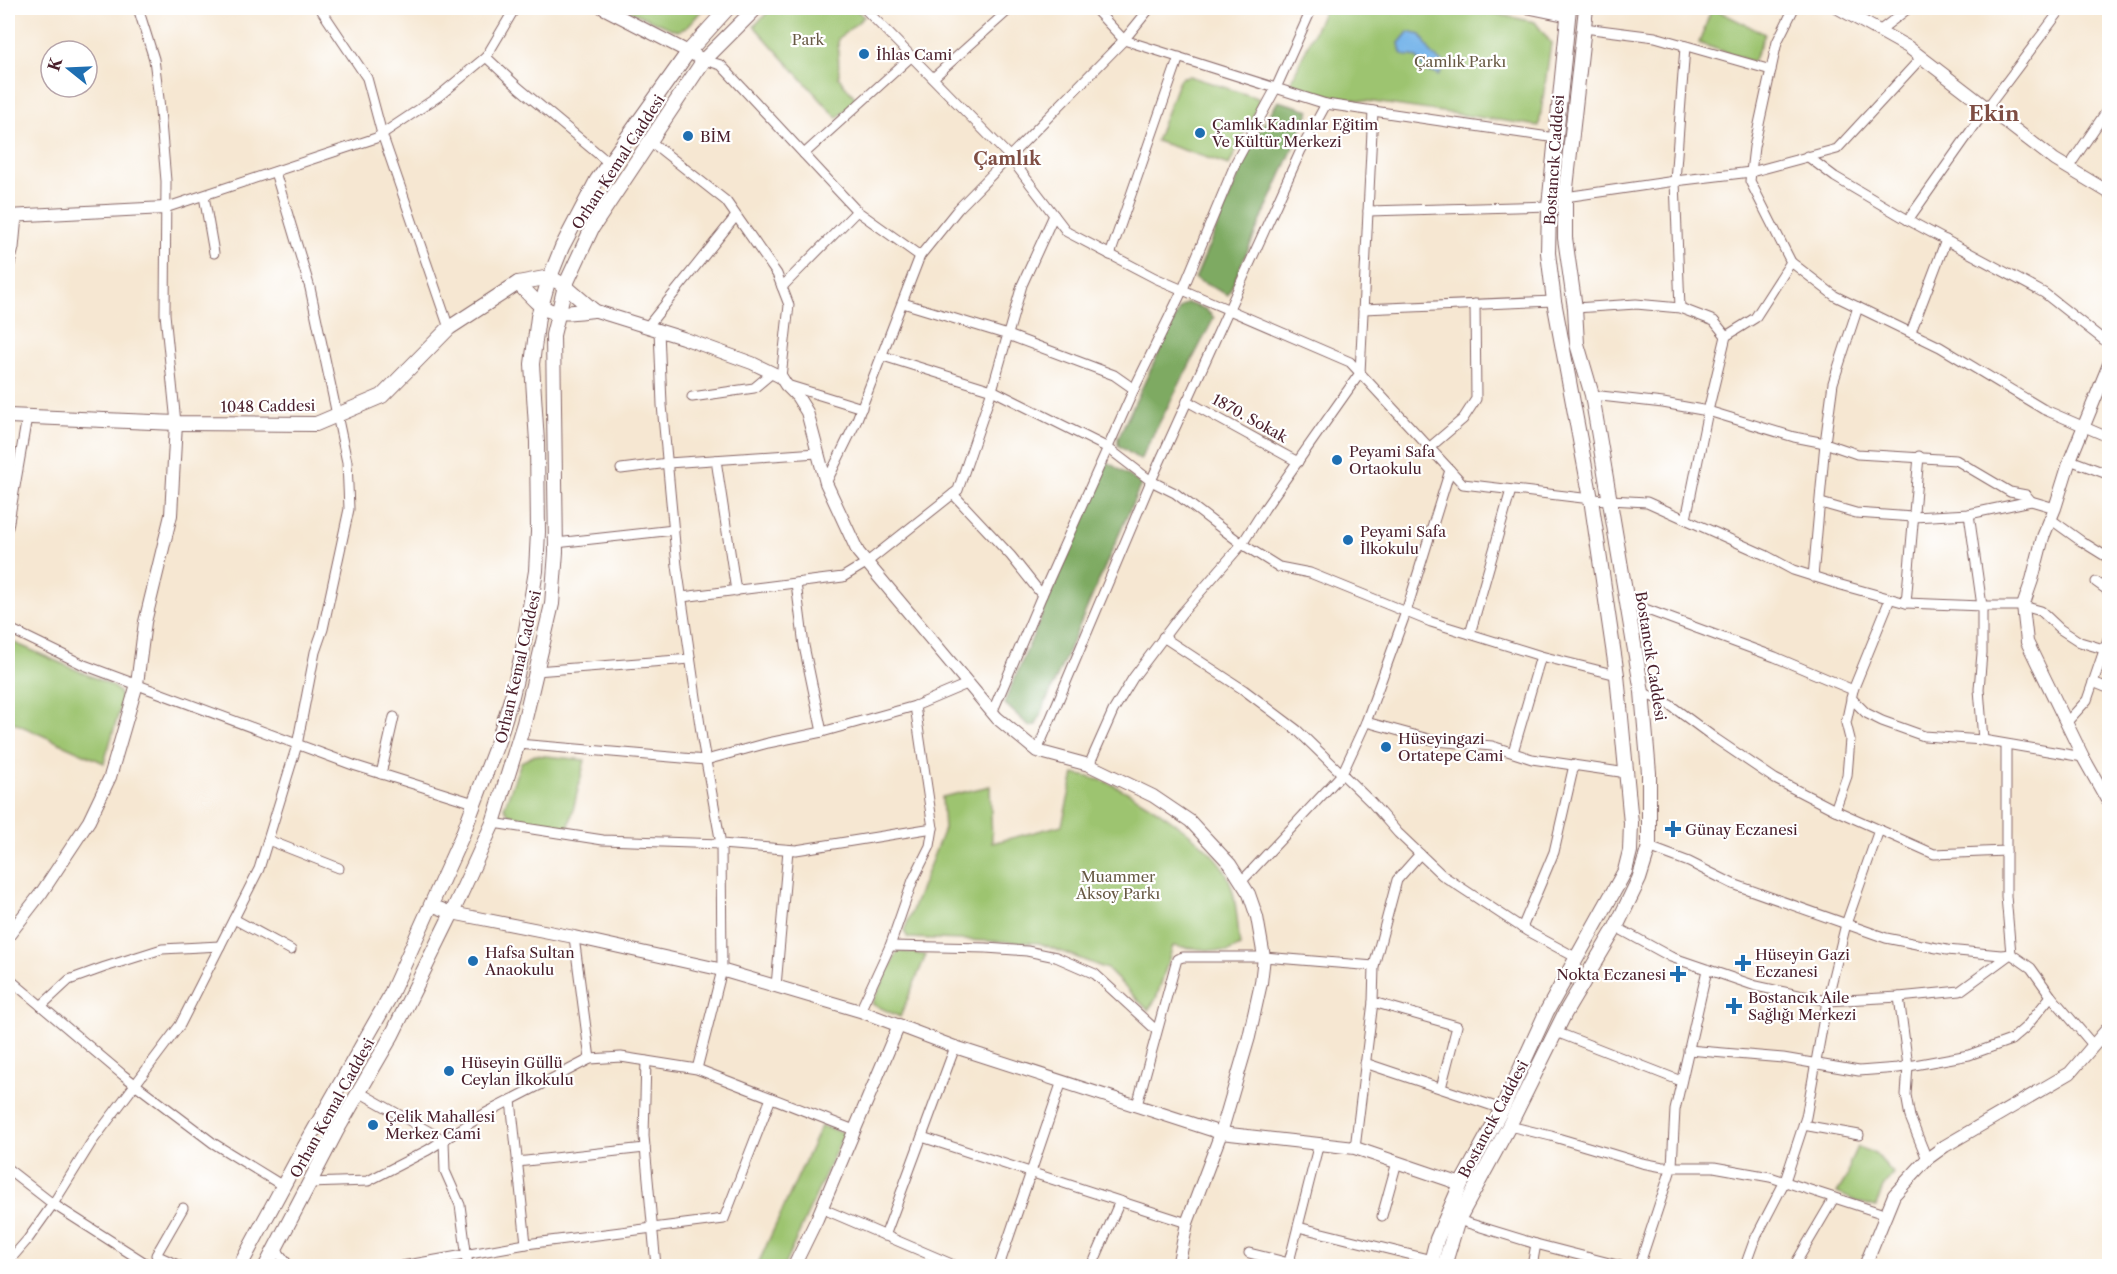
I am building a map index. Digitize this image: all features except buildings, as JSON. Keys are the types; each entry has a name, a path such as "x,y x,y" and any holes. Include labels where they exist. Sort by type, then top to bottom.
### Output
{"main road":[{"name":"Orhan Kemal Caddesi","path":"240,1266 389,998 431,905 498,741 522,654 536,571 537,442 532,364 557,282 562,247 597,180 689,51 728,8"},
{"name":"Orhan Kemal Caddesi","path":"557,282 704,60 756,8"},
{"name":"Bostancık Caddesi","path":"1435,1264 1509,1126 1565,1013 1616,927 1639,879 1649,847 1649,773 1642,692 1592,395 1577,344 1575,308 1565,238 1565,197 1586,8"},
{"name":"Bostancık Caddesi","path":"1435,1264 1437,1239 1461,1184 1502,1109 1547,1011 1625,871 1630,851 1631,824 1617,675 1591,499 1554,301 1548,253 1549,206 1568,12"},
{"name":"1048 Caddesi","path":"8,416 176,423 316,424 338,417 382,396 449,328 518,283 557,282"},
{"path":"557,282 593,310"},
{"path":"518,283 549,310 593,310"},
{"name":"Orhan Kemal Caddesi","path":"266,1266 309,1183 392,1035 452,913 493,823 518,744 552,604 556,543 553,335 549,310"}],"street":[{"path":"8,936 42,892 88,821 110,777 137,684 145,622 171,515 176,423 165,314 166,181 154,59 138,8"},
{"path":"320,8 367,78 382,134 449,328"},
{"path":"8,272 14,248 12,216 165,208 376,138 439,96 486,57 515,8"},
{"path":"603,8 704,60 721,65 857,211 920,256"},
{"path":"864,8 1009,156 1067,232 1155,278 1350,362 1463,484 1591,499 1647,502 1765,555 1792,570 1813,577 1906,603 2023,606 2041,611 2060,629 2080,642 2107,649"},
{"path":"933,78 1011,8"},
{"path":"1094,8 1124,40 1326,104 1556,138"},
{"path":"826,483 862,408 920,256 958,209 1124,40 1150,8"},
{"path":"992,712 1134,389 1183,289 1236,162 1276,88 1312,8"},
{"path":"1525,8 1568,12"},
{"path":"1794,8 1777,42 1754,147 1750,181 1791,262 1835,296 1940,347 2043,409 2109,438"},
{"path":"1838,8 1922,57 2055,160 2109,193"},
{"path":"1879,31 1909,8"},
{"path":"1908,220 1987,108 2062,8"},
{"path":"1584,28 1655,38 1771,70"},
{"path":"1680,308 1675,181 1685,47"},
{"path":"804,154 912,56"},
{"path":"486,57 519,88 609,163"},
{"path":"1110,255 1179,57"},
{"path":"1565,197 1751,172 1837,149 1922,57"},
{"path":"1037,751 1151,481 1301,150 1326,104"},
{"path":"2068,168 2109,106"},
{"path":"1089,765 1113,711 1133,678 1163,637 1242,544 1360,373 1373,111"},
{"path":"650,141 726,201 777,274 789,305 779,378"},
{"path":"1807,156 1835,177 1908,220 2044,293 2109,345"},
{"path":"8,1262 53,1204 91,1143 180,1025 259,868 297,745 315,652 349,509 346,462 310,288 275,172"},
{"path":"204,196 214,253"},
{"path":"1368,211 1549,206"},
{"path":"782,287 857,211"},
{"path":"682,597 843,577 866,563 958,490 992,390 1022,285 1054,215"},
{"path":"697,1069 722,970 721,844 690,659 653,328 736,216"},
{"path":"1911,332 1946,240"},
{"path":"1686,519 1726,336 1755,318 1791,262"},
{"path":"1363,309 1554,301"},
{"path":"903,303 1008,335 1114,375 1134,389"},
{"path":"1429,448 1463,419 1476,399 1476,304"},
{"path":"1575,308 1636,304 1680,308 1714,321 1726,336"},
{"path":"1813,577 1833,382 1858,307"},
{"path":"593,310 653,328 752,363 779,378 862,408"},
{"path":"883,356 992,390 1108,448 1151,481 1175,493 1242,544 1279,567 1310,573 1431,622 1541,656 1617,675"},
{"path":"2109,362 2070,460 2023,606 2027,642 2109,805"},
{"path":"692,397 754,388 779,378"},
{"path":"779,378 797,396 807,412 826,483 858,552 992,712 1037,751 1089,765 1153,796 1190,821 1230,864 1249,894 1264,957 1249,1037 1221,1133 1187,1223 1178,1266"},
{"path":"1592,395 1708,411 1857,454 1956,460 2010,492 2026,495 2031,501 2052,513 2081,541 2109,559"},
{"name":"1870. Sokak","path":"1187,401 1298,462"},
{"path":"8,527 27,417"},
{"path":"621,470 668,463 817,453"},
{"path":"1906,603 1919,456"},
{"path":"716,460 736,591"},
{"path":"2070,460 2109,475"},
{"path":"1241,882 1342,774 1366,722 1406,612 1450,470"},
{"path":"1470,634 1510,490"},
{"path":"953,494 1011,556 1042,595"},
{"path":"1821,503 1856,513 1913,518 1969,514 2031,501"},
{"path":"1969,514 1982,606 1979,689 1983,740"},
{"path":"556,543 674,530"},
{"path":"2096,582 2109,592"},
{"path":"796,583 804,646 822,732"},
{"path":"1835,810 1847,776 1850,738 1846,723 1852,694 1890,599"},
{"path":"1626,602 1775,657 1852,694 1866,713 1924,736 1983,740 2083,757"},
{"path":"8,628 84,665 297,745 474,803"},
{"path":"2066,723 2087,700 2107,649 2109,633"},
{"path":"1163,637 1270,708 1342,774 1442,875 1522,928 1577,958"},
{"path":"1513,752 1541,656"},
{"path":"536,671 690,659"},
{"path":"2093,682 2109,689"},
{"path":"518,744 706,760 768,743 822,732 915,706 968,684"},
{"path":"1642,692 1670,705 1775,779 1835,810 1934,854 2006,851"},
{"path":"860,1011 890,946 913,880 930,846 933,828 915,706"},
{"path":"381,774 394,717"},
{"path":"1366,722 1436,741 1491,746 1532,759 1627,773"},
{"path":"2006,745 2006,896 2011,954"},
{"path":"1522,928 1554,852 1574,765"},
{"path":"493,823 603,840 721,844 796,850 933,828"},
{"path":"1745,1266 1754,1241 1785,1181 1803,1125 1827,1001 1846,924 1880,830"},
{"path":"268,840 339,868"},
{"path":"1649,847 1689,862 1733,884 1886,938 1947,950 2011,954 2031,968 2051,996 2094,1046"},
{"path":"776,986 788,849"},
{"path":"1355,1148 1373,1002 1374,966 1397,880 1420,855"},
{"path":"431,905 452,913 722,970 860,1011 955,1047 1221,1133 1355,1148 1461,1184"},
{"path":"234,919 291,950"},
{"path":"1616,927 1671,957 1756,986 1827,1001 1960,991 2011,954"},
{"path":"574,937 590,1059"},
{"path":"41,1006 69,980 105,967 162,949 220,946"},
{"path":"890,946 1028,951 1056,957 1095,974 1156,1030"},
{"path":"1137,1105 1177,960 1183,957 1264,957 1374,966"},
{"path":"1639,1266 1672,1166 1675,1110 1707,969"},
{"path":"8,978 135,1084 213,1143 283,1186"},
{"path":"1688,1050 1783,1058 1859,1071 1908,1066 1969,1055 2010,1040 2026,1027 2051,996"},
{"path":"1899,997 1908,1066 1906,1095 1910,1117 1927,1159"},
{"path":"1373,1002 1457,1026 1441,1088"},
{"path":"794,1266 822,1208 899,1025"},
{"path":"1865,1266 1894,1195 1910,1175 1945,1146 2070,1073 2109,1026"},
{"path":"1557,1032 1681,1081"},
{"path":"885,1236 955,1047"},
{"path":"309,1183 368,1181 428,1150 486,1113 590,1059 621,1057 697,1069 854,1130"},
{"path":"646,1061 645,1148 656,1266"},
{"path":"1365,1064 1502,1109"},
{"path":"999,1266 1062,1081"},
{"path":"359,1092 444,1140"},
{"path":"402,1266 526,1244 724,1218 771,1098"},
{"path":"511,1100 526,1244"},
{"path":"1803,1125 1859,1135"},
{"path":"1509,1126 1551,1136 1628,1160 1663,1167 1714,1167 1785,1181 1887,1215"},
{"path":"922,1137 1187,1223"},
{"path":"444,1140 445,1171 460,1205 468,1266"},
{"path":"1249,1253 1288,1265 1319,1143"},
{"path":"517,1162 645,1148"},
{"path":"1382,1216 1398,1162"},
{"path":"8,1169 53,1204 150,1266"},
{"path":"1794,1266 1834,1198"},
{"path":"1092,1266 1120,1202"},
{"path":"180,1266 156,1255 183,1208"},
{"path":"822,1208 956,1266"},
{"path":"1458,1220 1536,1244 1621,1266"},
{"path":"1298,1227 1435,1264"},
{"path":"1533,1266 1536,1244"},
{"path":"275,1248 289,1266"}],"green space":[{"path":"622,8 704,8 686,28 677,31"},
{"name":"Park","path":"772,8 854,8 864,17 838,39 839,78 857,100 837,118 754,26"},
{"name":"Çamlık Parkı","path":"1325,8 1467,8 1535,22 1551,43 1539,126 1332,96 1290,84"},
{"path":"1712,8 1765,34 1753,62 1699,43"},
{"path":"1189,76 1258,98 1259,102 1229,165 1156,141 1179,80"},
{"path":"1278,101 1310,110 1228,295 1195,279 1253,141"},
{"path":"1187,303 1205,309 1214,318 1140,460 1118,445 1118,438 1180,308"},
{"path":"1108,462 1141,484 1036,725 1030,727 1004,703"},
{"path":"8,640 111,685 119,692 122,702 104,763 8,720"},
{"path":"535,755 585,760 568,831 509,814 504,808 521,762"},
{"name":"Muammer Aksoy Parkı","path":"1074,774 1106,782 1137,798 1172,821 1205,847 1217,860 1230,881 1240,946 1228,952 1173,946 1156,999 1148,1010 1107,969 1039,943 908,938 904,931 944,829 942,797 990,786 992,843 1062,825"},
{"path":"898,951 926,955 900,1017 872,1004"},
{"path":"821,1126 844,1133 784,1266 757,1266"},
{"path":"1857,1147 1875,1153 1893,1173 1882,1189 1876,1207 1837,1193 1848,1175 1850,1162"}],"water":[{"path":"1408,32 1421,35 1432,55 1445,64 1438,76 1436,73 1427,72 1417,58 1401,53 1399,43"}],"place":[{"name":"İhlas Cami","path":"864,54"},
{"name":"Çamlık Kadınlar Eğitim Ve Kültür Merkezi","path":"1200,133"},
{"name":"BİM","path":"688,136"},
{"name":"Peyami Safa Ortaokulu","path":"1337,460"},
{"name":"Peyami Safa İlkokulu","path":"1348,540"},
{"name":"Hüseyingazi Ortatepe Cami","path":"1386,747"},
{"name":"Günay Eczanesi","path":"1673,829"},
{"name":"Hafsa Sultan Anaokulu","path":"473,961"},
{"name":"Hüseyin Gazi Eczanesi","path":"1743,963"},
{"name":"Nokta Eczanesi","path":"1678,974"},
{"name":"Bostancık Aile Sağlığı Merkezi","path":"1734,1006"},
{"name":"Hüseyin Güllü Ceylan İlkokulu","path":"449,1071"},
{"name":"Çelik Mahallesi Merkez Cami","path":"373,1125"}],"district":[{"name":"Ekin","path":"1994,113"},
{"name":"Çamlık","path":"1007,159"}]}
